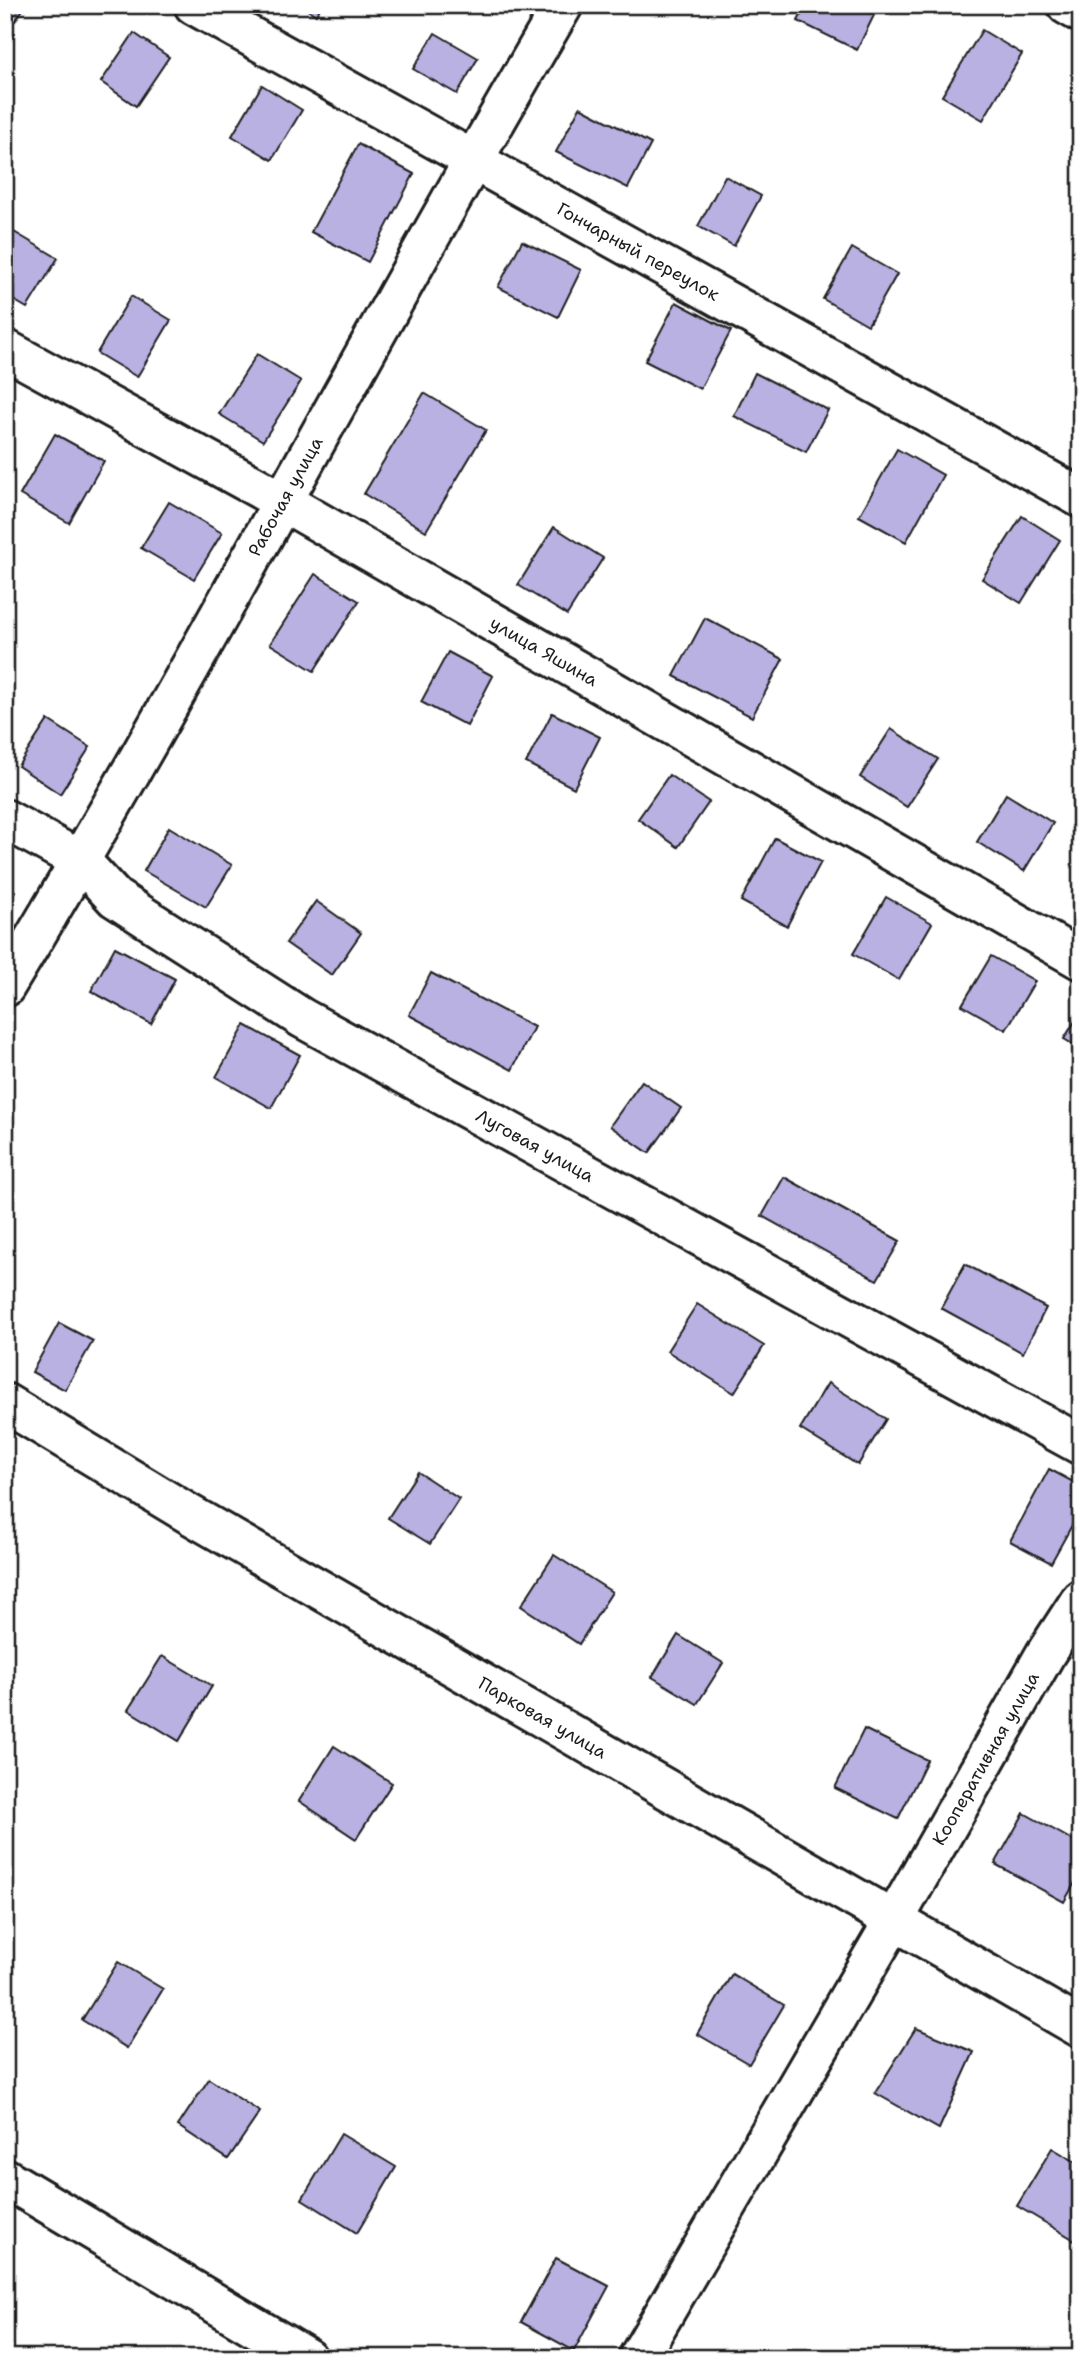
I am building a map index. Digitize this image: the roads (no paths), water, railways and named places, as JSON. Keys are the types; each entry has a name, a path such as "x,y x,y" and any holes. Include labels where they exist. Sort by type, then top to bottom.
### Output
{"street":[{"name":"Гончарный переулок","path":"194,5 1081,498"},
{"name":"Рабочая улица","path":"5,987 81,861 473,159 563,5"},
{"path":"1067,5 1081,13"},
{"name":"улица Яшина","path":"5,349 282,501 1081,960"},
{"name":"Луговая улица","path":"5,820 81,861 115,898 302,1018 1081,1445"},
{"name":"Парковая улица","path":"5,1404 189,1514 1081,2028"},
{"name":"Кооперативная улица","path":"638,2358 894,1920 1046,1653 1081,1599"},
{"path":"5,2178 307,2358"}]}
